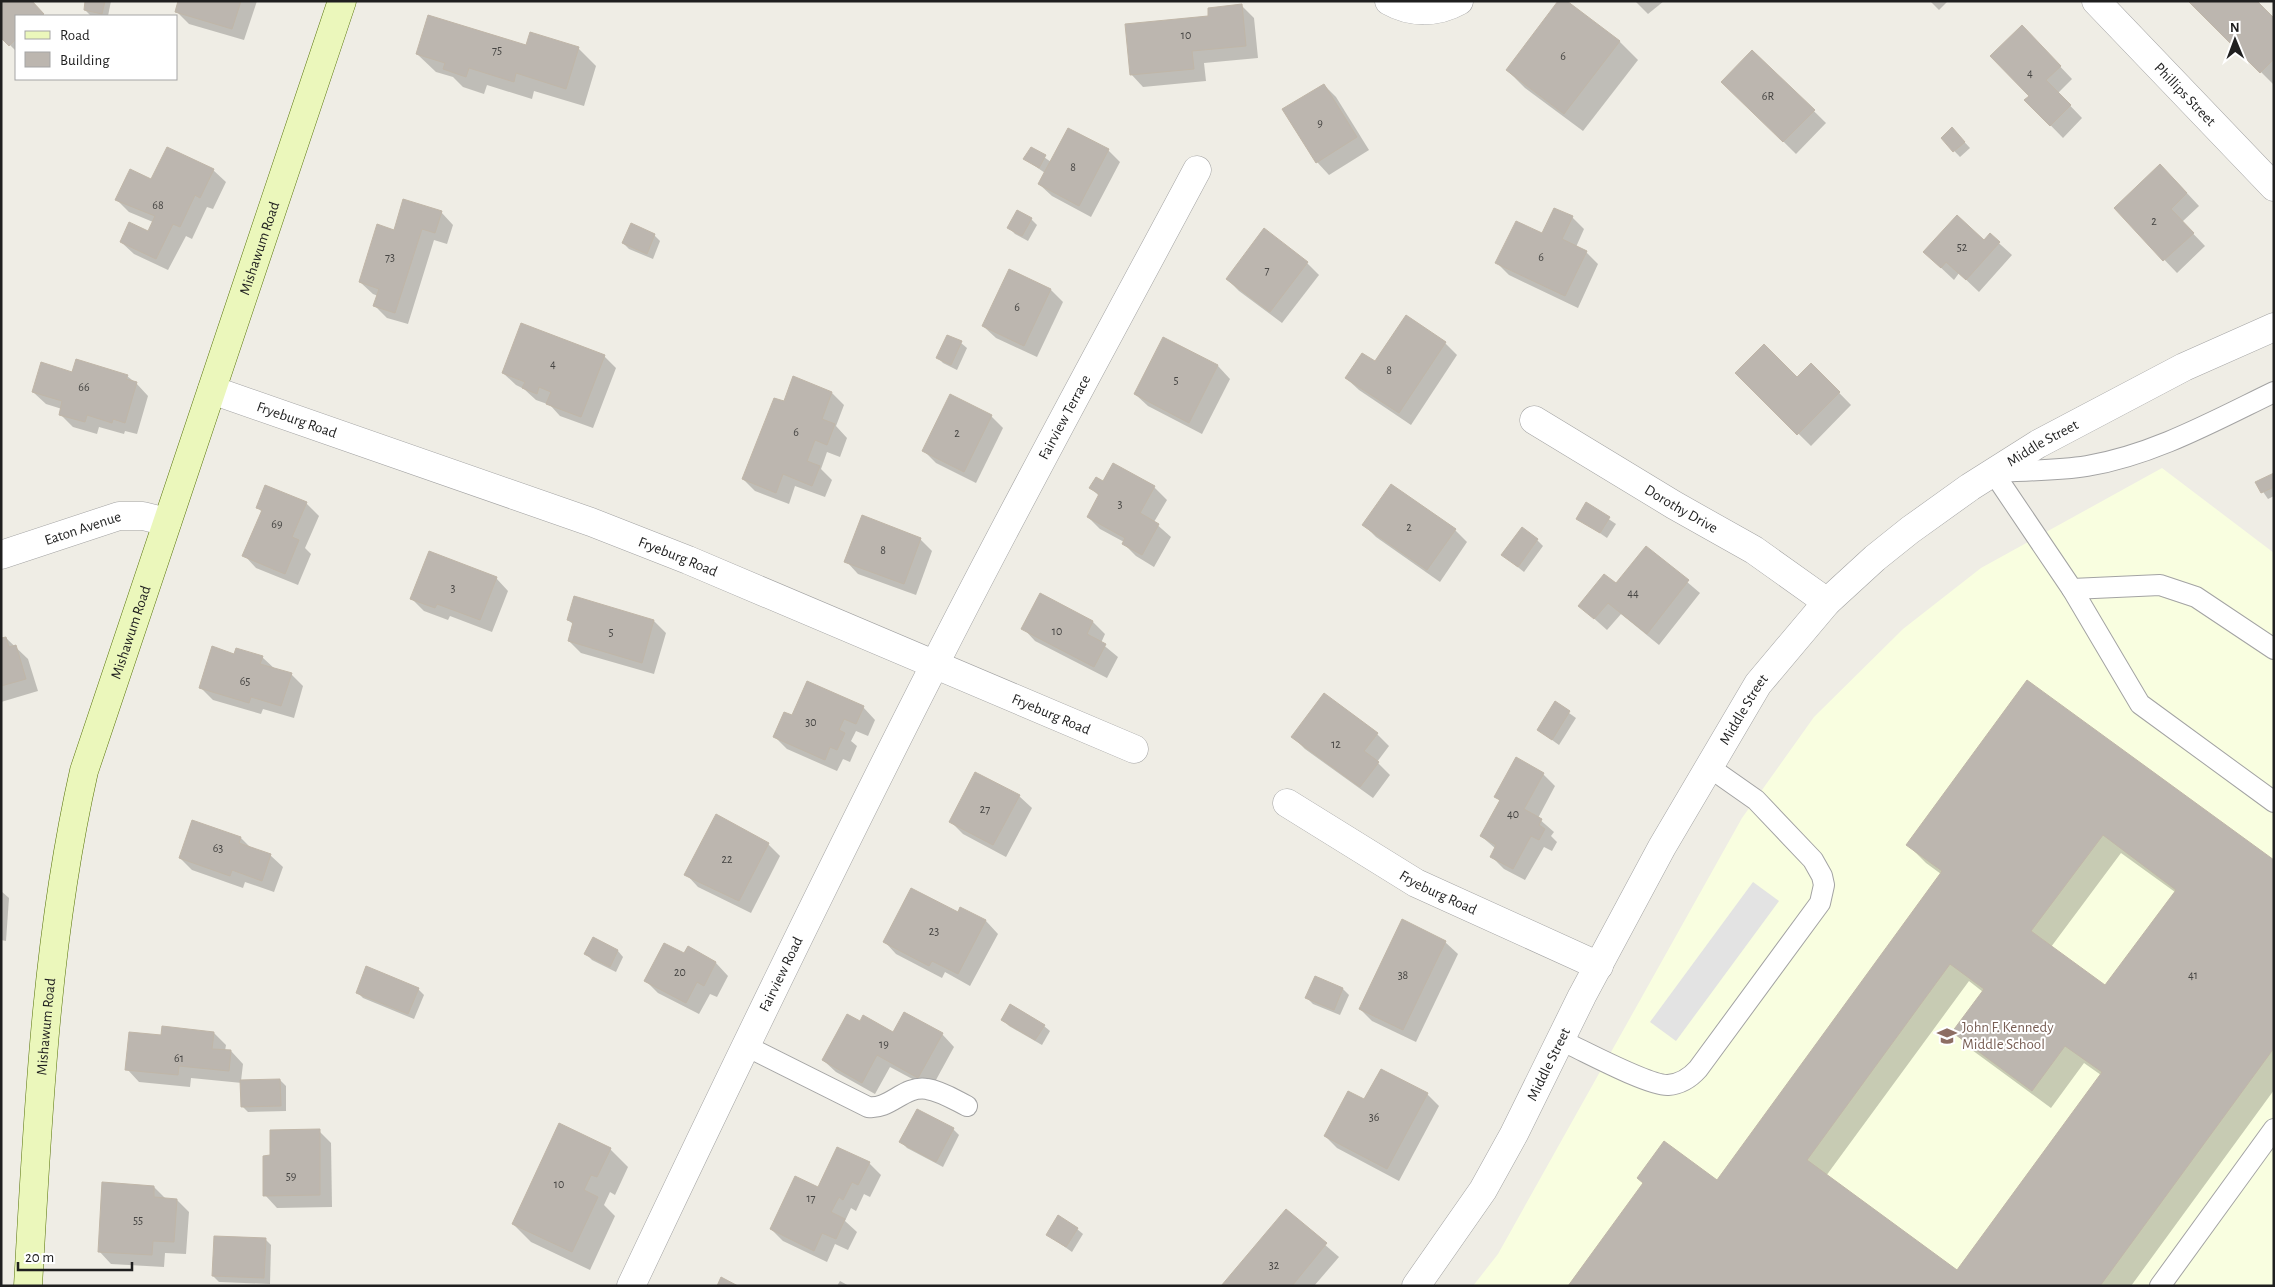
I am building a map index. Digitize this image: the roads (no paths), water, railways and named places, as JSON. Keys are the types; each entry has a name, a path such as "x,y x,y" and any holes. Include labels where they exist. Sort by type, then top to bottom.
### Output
{"main road":[{"name":"Mishawum Road","path":"28,1286 50,988 65,861 84,771 342,1"}],"street":[{"path":"1389,1 1402,8 1426,11 1459,1"},
{"name":"Phillips Street","path":"2096,1 2274,187"},
{"name":"Fairview Terrace","path":"935,664 1197,170"},
{"name":"Middle Street","path":"1416,1286 1483,1190 1514,1134 1560,1040 1662,847 1758,684 1828,602 1875,558 1970,486 2038,444 2184,367 2274,327"},
{"name":"Fryeburg Road","path":"212,390 591,522 697,564 1134,750"},
{"name":"Dorothy Drive","path":"1534,420 1674,505 1754,550 1828,602"},
{"name":"Eaton Avenue","path":"1,555 119,516 143,516 167,522"},
{"name":"Fairview Road","path":"632,1286 746,1046 935,664"},
{"name":"Fryeburg Road","path":"1287,803 1416,883 1599,966"}],"lane":[{"path":"1993,472 2086,466 2133,454 2178,438 2274,392"},
{"path":"1993,472 2072,589 2140,704 2274,802"},
{"path":"2072,589 2160,585 2196,597 2274,649"},
{"path":"1560,1040 1650,1082 1668,1085 1685,1081 1698,1069 1820,903 1824,885 1822,876 1813,860 1756,800 1710,766"},
{"path":"746,1046 868,1107 877,1108 910,1090 926,1088 967,1106"},
{"path":"2160,1286 2274,1129"}],"place":[{"name":"John F. Kennedy Middle School","path":"1947,1036"}]}
